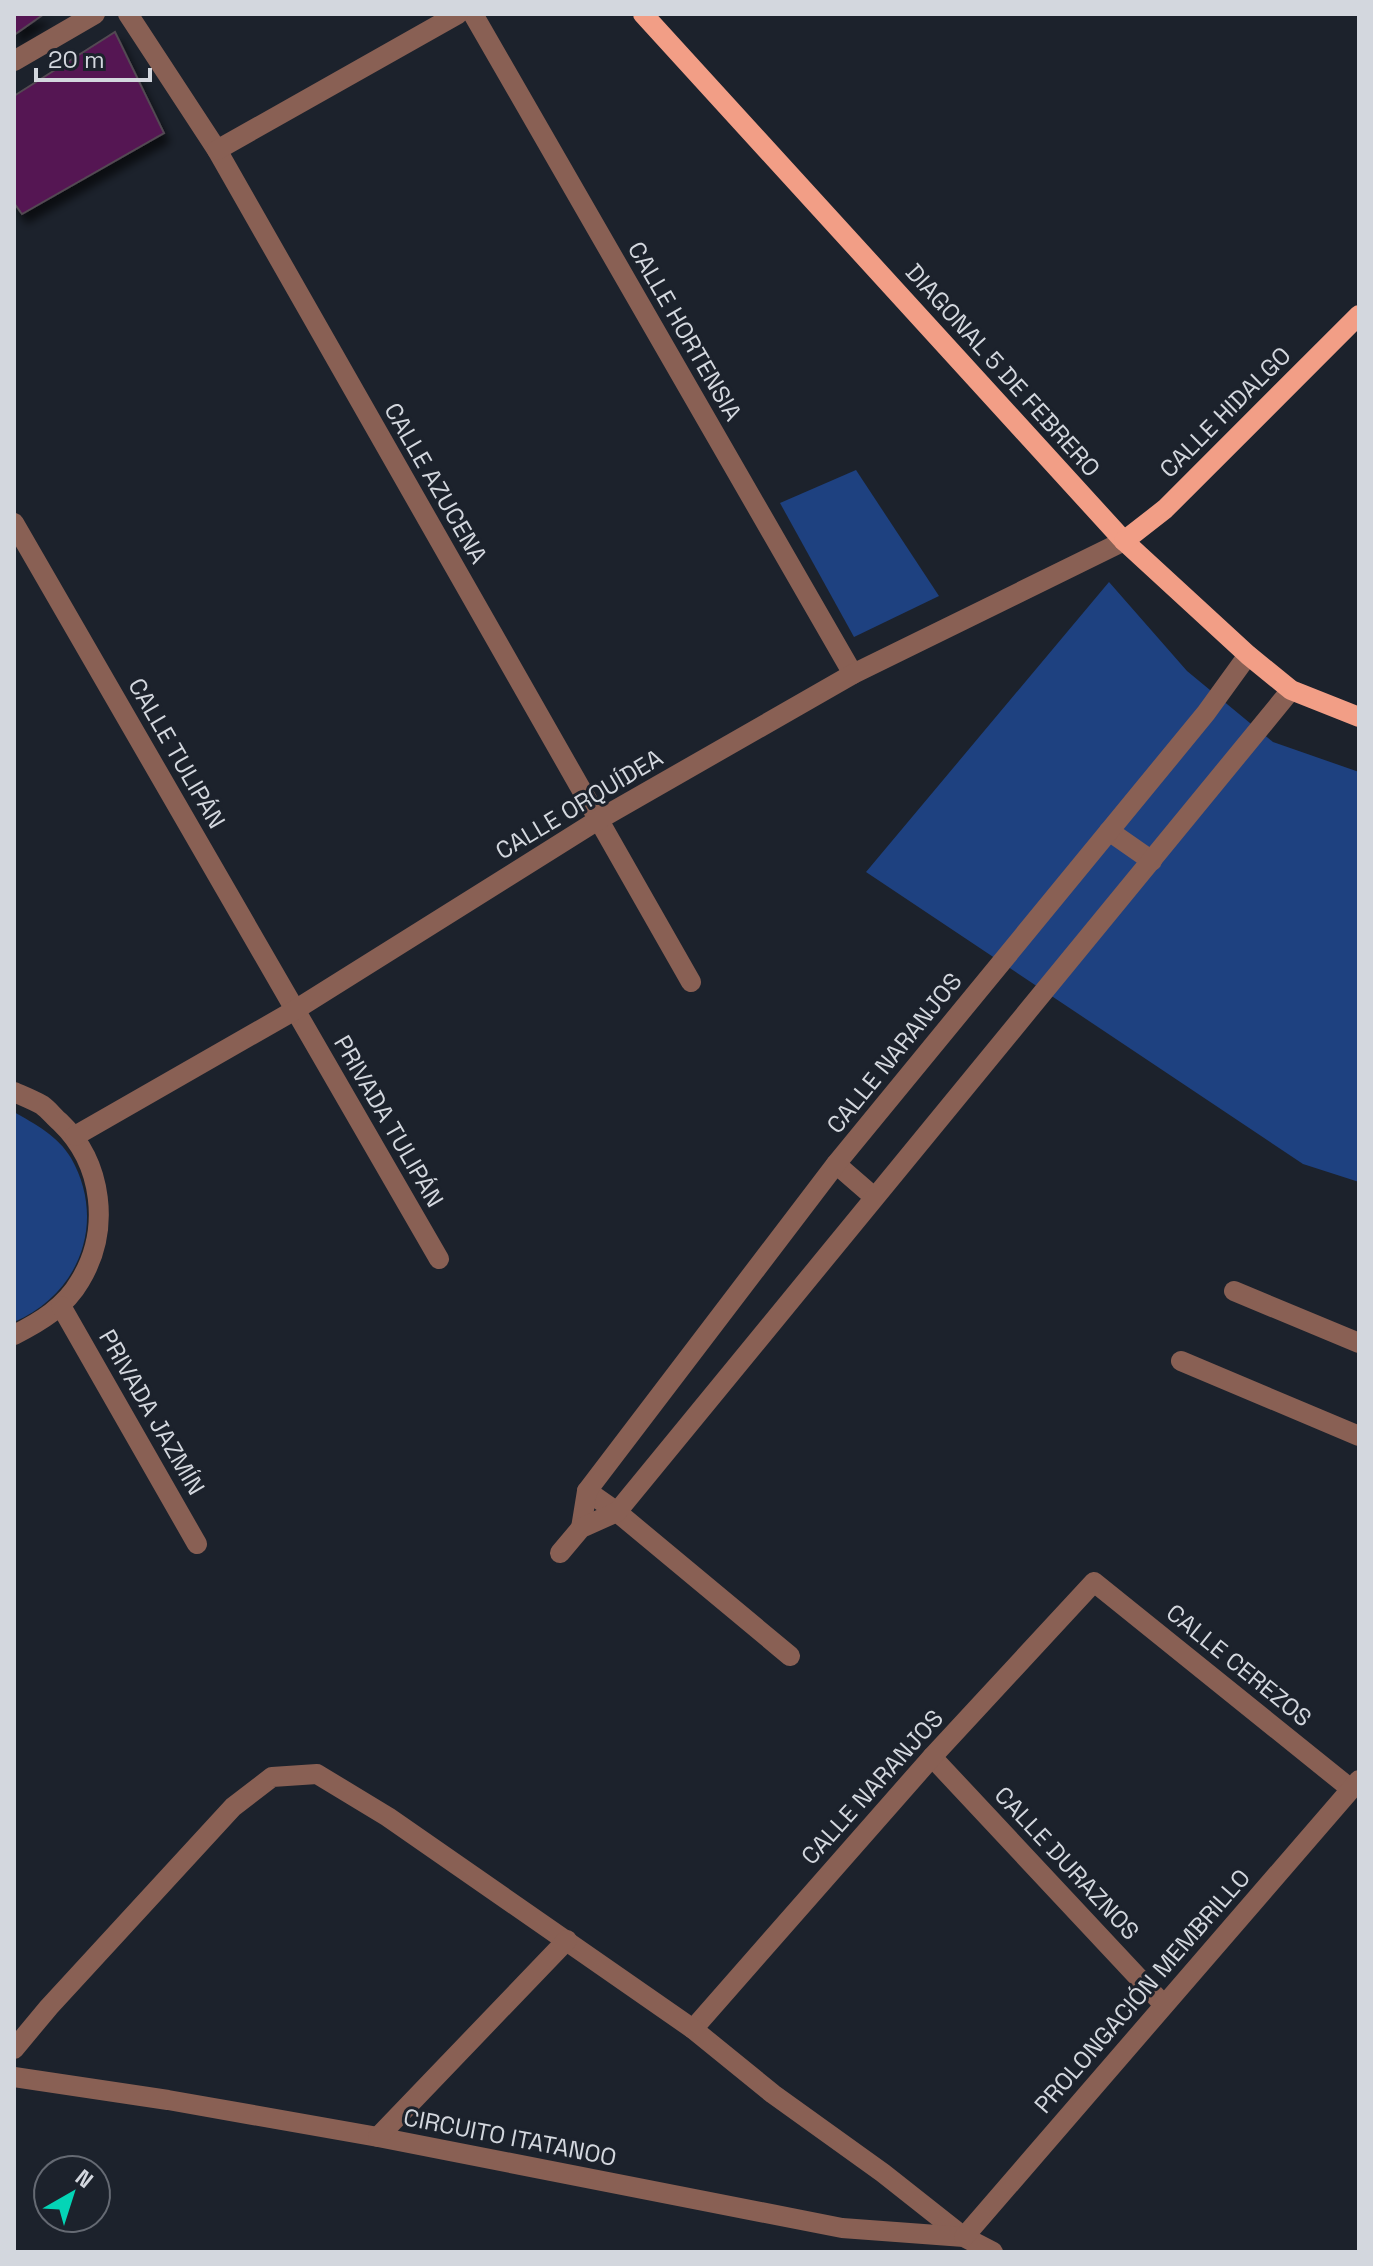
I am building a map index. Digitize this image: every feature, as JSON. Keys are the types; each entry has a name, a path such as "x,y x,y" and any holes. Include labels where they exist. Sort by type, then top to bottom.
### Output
{"main road":[{"name":"DIAGONAL 5 DE FEBRERO","path":"643,14 1124,541 1248,655 1291,690 1359,717"},
{"name":"CALLE HIDALGO","path":"1124,541 1165,509 1359,315"}],"street":[{"path":"14,61 95,14"},
{"name":"CALLE AZUCENA","path":"128,14 217,150 691,982"},
{"path":"217,150 458,14"},
{"name":"CALLE HORTENSIA","path":"473,14 853,674"},
{"name":"CALLE TULIPÁN","path":"14,523 295,1010"},
{"name":"CALLE ORQUÍDEA","path":"75,1136 295,1010 598,820 853,674 1124,541"},
{"name":"CALLE NARANJOS","path":"587,1491 836,1164 1206,713 1248,655"},
{"path":"560,1553 581,1528 617,1512 1291,690"},
{"path":"1109,831 1152,861"},
{"name":"PRIVADA TULIPÁN","path":"295,1010 439,1259"},
{"path":"14,1092 44,1107 75,1136 90,1164 98,1193 99,1224 93,1254 80,1282 61,1306 14,1335"},
{"path":"836,1164 874,1197"},
{"path":"1234,1291 1359,1343"},
{"name":"PRIVADA JAZMÍN","path":"61,1306 197,1544"},
{"path":"1181,1361 1359,1436"},
{"path":"581,1528 587,1491 617,1512 790,1656"},
{"name":"CALLE NARANJOS","path":"693,2029 932,1757 1094,1582"},
{"name":"CALLE CEREZOS","path":"1094,1582 1355,1785"},
{"name":"CALLE DURAZNOS","path":"932,1757 1164,2005"},
{"path":"14,2049 233,1807 272,1777 317,1774 388,1817 693,2029 773,2094 883,2173 964,2237"},
{"name":"PROLONGACIÓN MEMBRILLO","path":"964,2237 1355,1785"},
{"path":"378,2137 567,1940"},
{"name":"CIRCUITO ITATANOO","path":"14,2077 378,2137 842,2228 964,2237 993,2252"}],"shaded area":[{"path":"856,470 939,596 854,637 780,503"},
{"path":"1109,582 1187,671 1273,742 1359,772 1359,1182 1303,1164 866,872"},
{"path":"14,1112 46,1131 66,1150 82,1182 87,1206 81,1253 71,1274 56,1293 37,1309 14,1322"}],"building":[{"path":"14,14 44,14 14,35"},
{"path":"115,32 164,133 22,214 14,203 14,96"}]}
